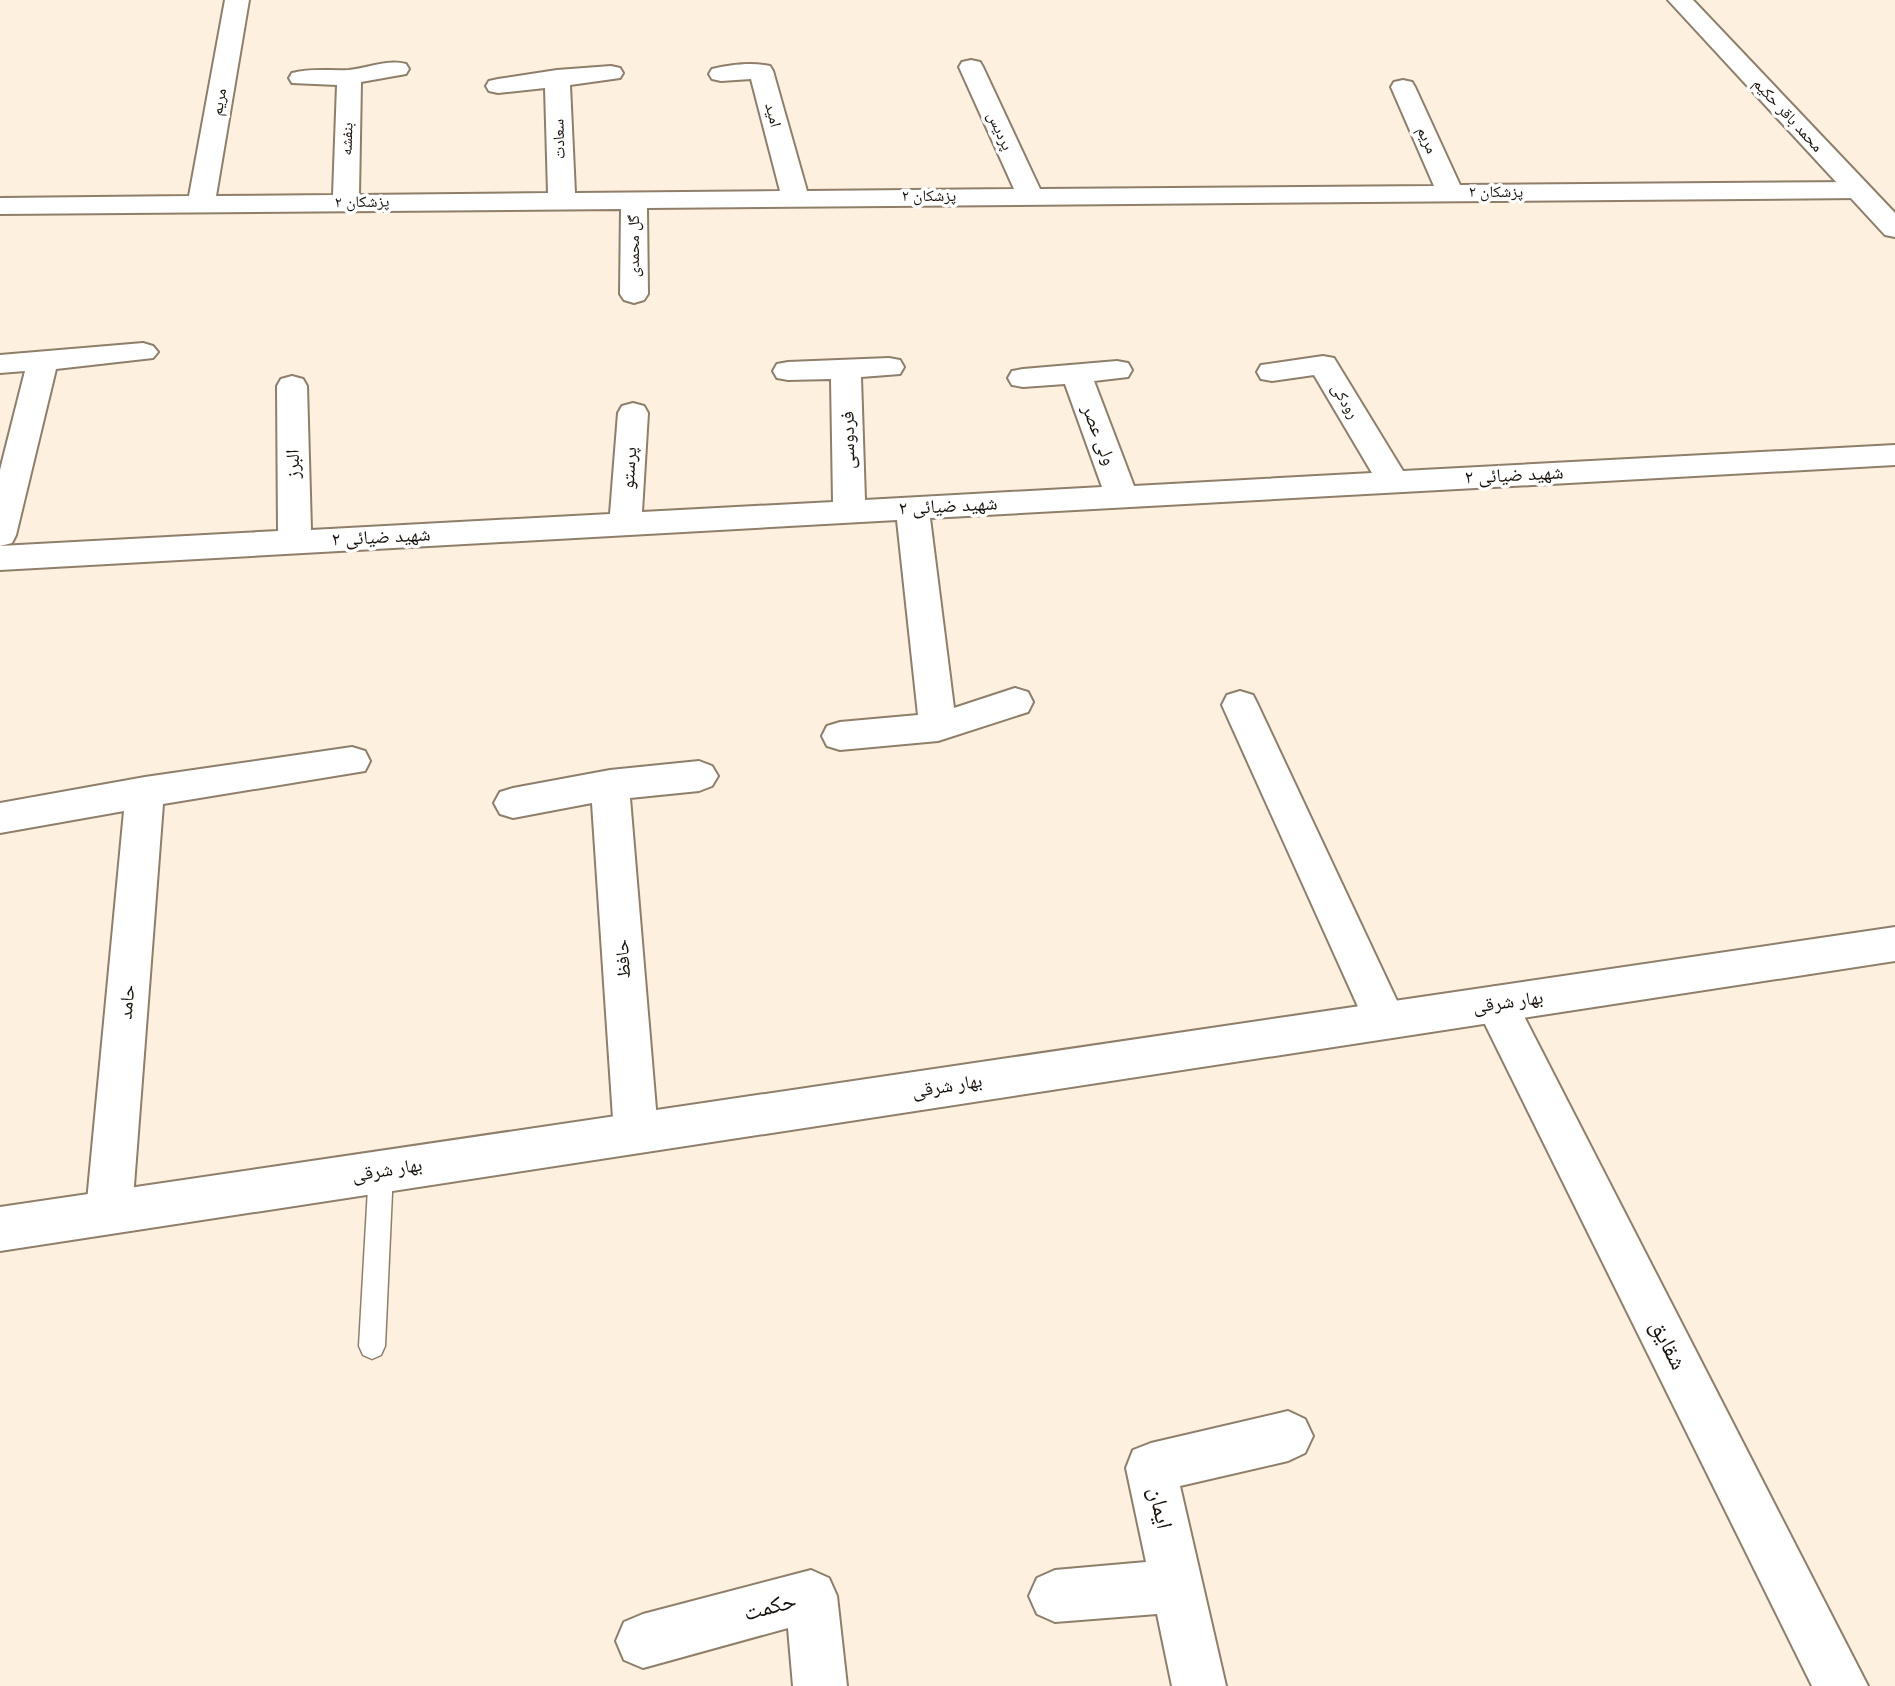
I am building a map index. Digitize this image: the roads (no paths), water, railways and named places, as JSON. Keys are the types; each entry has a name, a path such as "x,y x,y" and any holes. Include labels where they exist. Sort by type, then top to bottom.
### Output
{"street":[{"name":"مریم","path":"201,204 237,0"},
{"name":"محمد باقر حکیم","path":"1680,0 1895,229"},
{"name":"پردیس","path":"971,67 1030,196"},
{"path":"301,78 349,76 397,69"},
{"name":"امید","path":"721,74 761,71 795,197"},
{"path":"498,86 557,77 611,73"},
{"name":"بنفشه","path":"345,202 349,76"},
{"name":"سعادت","path":"557,77 562,200"},
{"name":"مریم","path":"1403,88 1450,193"},
{"name":"پزشکان ۲","path":"0,206 795,197 1858,190"},
{"name":"گل محمدی","path":"634,199 634,294"},
{"path":"0,364 144,352"},
{"path":"0,535 43,359"},
{"name":"رودکی","path":"1272,372 1323,365 1394,482"},
{"path":"788,371 889,367"},
{"name":"فردوسی","path":"846,369 849,512"},
{"path":"1023,378 1117,370"},
{"name":"ولی عصر","path":"1076,373 1122,497"},
{"name":"البرز","path":"292,386 295,542"},
{"name":"پرستو","path":"625,524 633,413"},
{"name":"شهید ضیائی ۲","path":"0,558 1895,454"},
{"path":"912,508 937,727"},
{"path":"840,736 937,727 1016,702"},
{"path":"1240,705 1385,1020"},
{"path":"0,818 145,792 352,761"},
{"path":"513,803 610,785 699,776"},
{"name":"حافظ","path":"610,785 635,1133"},
{"name":"حامد","path":"108,1212 145,792"},
{"name":"بهار شرقی","path":"0,1228 1895,944"},
{"name":"شقایق","path":"1496,1004 1840,1686"},
{"name":"ایمان","path":"1199,1686 1151,1468 1288,1436"},
{"path":"1055,1596 1177,1586"},
{"name":"حکمت","path":"643,1641 811,1596 820,1686"}],"lane":[{"path":"372,1346 381,1171"}]}
